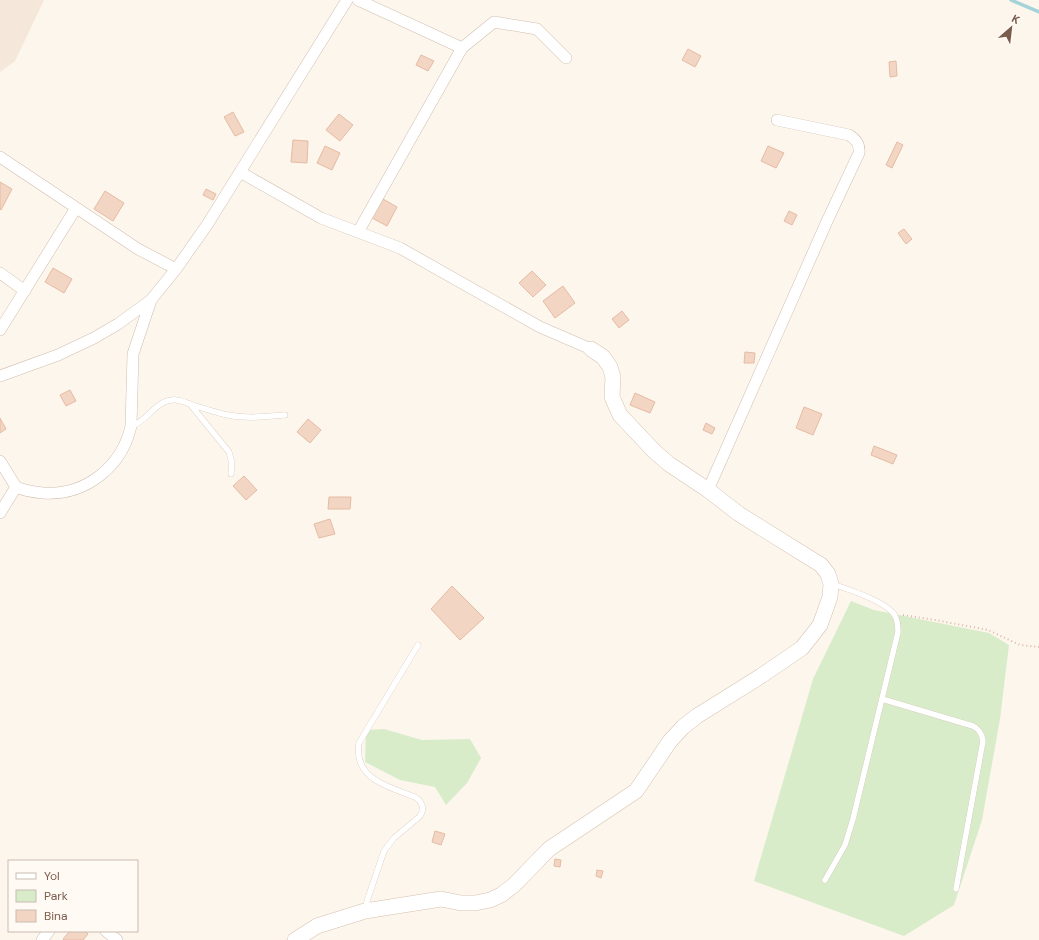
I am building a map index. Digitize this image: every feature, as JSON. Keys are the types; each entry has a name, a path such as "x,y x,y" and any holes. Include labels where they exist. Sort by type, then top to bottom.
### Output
{"street":[{"path":"0,376 58,355 94,338 118,324 151,300 176,269 207,225 347,0"},
{"path":"358,0 462,48"},
{"path":"358,232 462,48 494,22 538,29 566,58"},
{"path":"708,490 860,149 856,141 849,135 777,120"},
{"path":"0,157 138,249 176,269"},
{"path":"240,172 321,218 400,248 540,327 592,349 603,357 610,367 613,377 612,397 620,415 655,452 669,464 708,490 739,514 821,565 828,574 831,584 830,598 820,625 802,648 761,676 697,716 683,727 670,741 636,791 549,849 514,885 501,895 490,900 475,903 461,903 441,899 365,911 317,926 295,940"},
{"path":"0,330 76,208"},
{"path":"0,274 25,291"},
{"path":"0,461 16,487 29,492 56,494 69,492 92,481 108,468 122,451 129,436 131,426 134,354 151,300"},
{"path":"0,513 16,487"},
{"path":"42,940 48,932"},
{"path":"107,932 117,940"}],"lane":[{"path":"131,426 140,422 158,406 172,400 180,400 222,413 242,417 255,418 285,415"},
{"path":"190,404 229,452 232,463 231,474"},
{"path":"825,880 839,857 850,832 898,632 898,626 894,614 886,607 866,597 831,584"},
{"path":"365,911 366,901 384,851 394,838 419,817 423,810 423,806 419,799 384,786 368,775 361,764 359,757 359,743 418,645"},
{"path":"882,699 973,726 982,736 983,741 956,889"}],"path":[{"path":"894,614 920,617 988,630 1020,645 1039,646"}],"shaded area":[{"path":"0,0 44,0 15,61 0,72"}],"green space":[{"path":"851,601 874,610 989,633 1009,645 1000,719 982,820 954,905 904,936 754,881 813,679"},
{"path":"384,729 422,740 470,739 481,758 467,783 446,805 435,787 400,780 365,762 366,730"}],"building":[{"path":"688,49 701,56 695,67 682,60"},
{"path":"421,55 434,61 428,71 416,65"},
{"path":"896,61 897,76 890,77 889,62"},
{"path":"233,112 244,132 235,136 224,117"},
{"path":"339,114 353,125 340,141 326,130"},
{"path":"293,140 308,141 307,163 291,162"},
{"path":"897,142 903,145 892,168 886,165"},
{"path":"325,146 340,153 332,170 317,163"},
{"path":"768,146 784,153 776,168 761,161"},
{"path":"0,182 12,189 1,210 0,209"},
{"path":"206,189 216,194 213,200 203,195"},
{"path":"105,191 124,203 113,221 94,209"},
{"path":"383,199 397,207 387,226 372,218"},
{"path":"789,211 797,215 792,225 784,221"},
{"path":"904,229 912,239 906,244 898,233"},
{"path":"53,268 72,279 64,293 45,282"},
{"path":"532,271 546,285 533,297 519,283"},
{"path":"563,286 575,303 555,318 543,301"},
{"path":"622,311 629,320 619,328 612,319"},
{"path":"745,352 755,353 754,363 744,363"},
{"path":"70,390 76,401 66,406 60,395"},
{"path":"635,393 655,402 650,413 630,405"},
{"path":"804,407 822,414 813,435 796,428"},
{"path":"0,418 6,429 0,433"},
{"path":"308,419 321,430 310,443 297,432"},
{"path":"706,423 715,428 712,434 703,430"},
{"path":"874,446 897,455 893,464 871,455"},
{"path":"244,476 257,490 246,500 233,486"},
{"path":"329,497 351,497 350,509 328,509"},
{"path":"330,519 335,534 319,538 314,524"},
{"path":"452,586 484,618 460,640 431,609"},
{"path":"435,831 445,834 441,845 432,842"},
{"path":"555,859 561,860 560,867 554,866"},
{"path":"597,870 603,871 601,878 596,876"},
{"path":"69,932 86,932 88,934 83,940 63,939"}],"waterway":[{"path":"1011,0 1039,12"}]}
